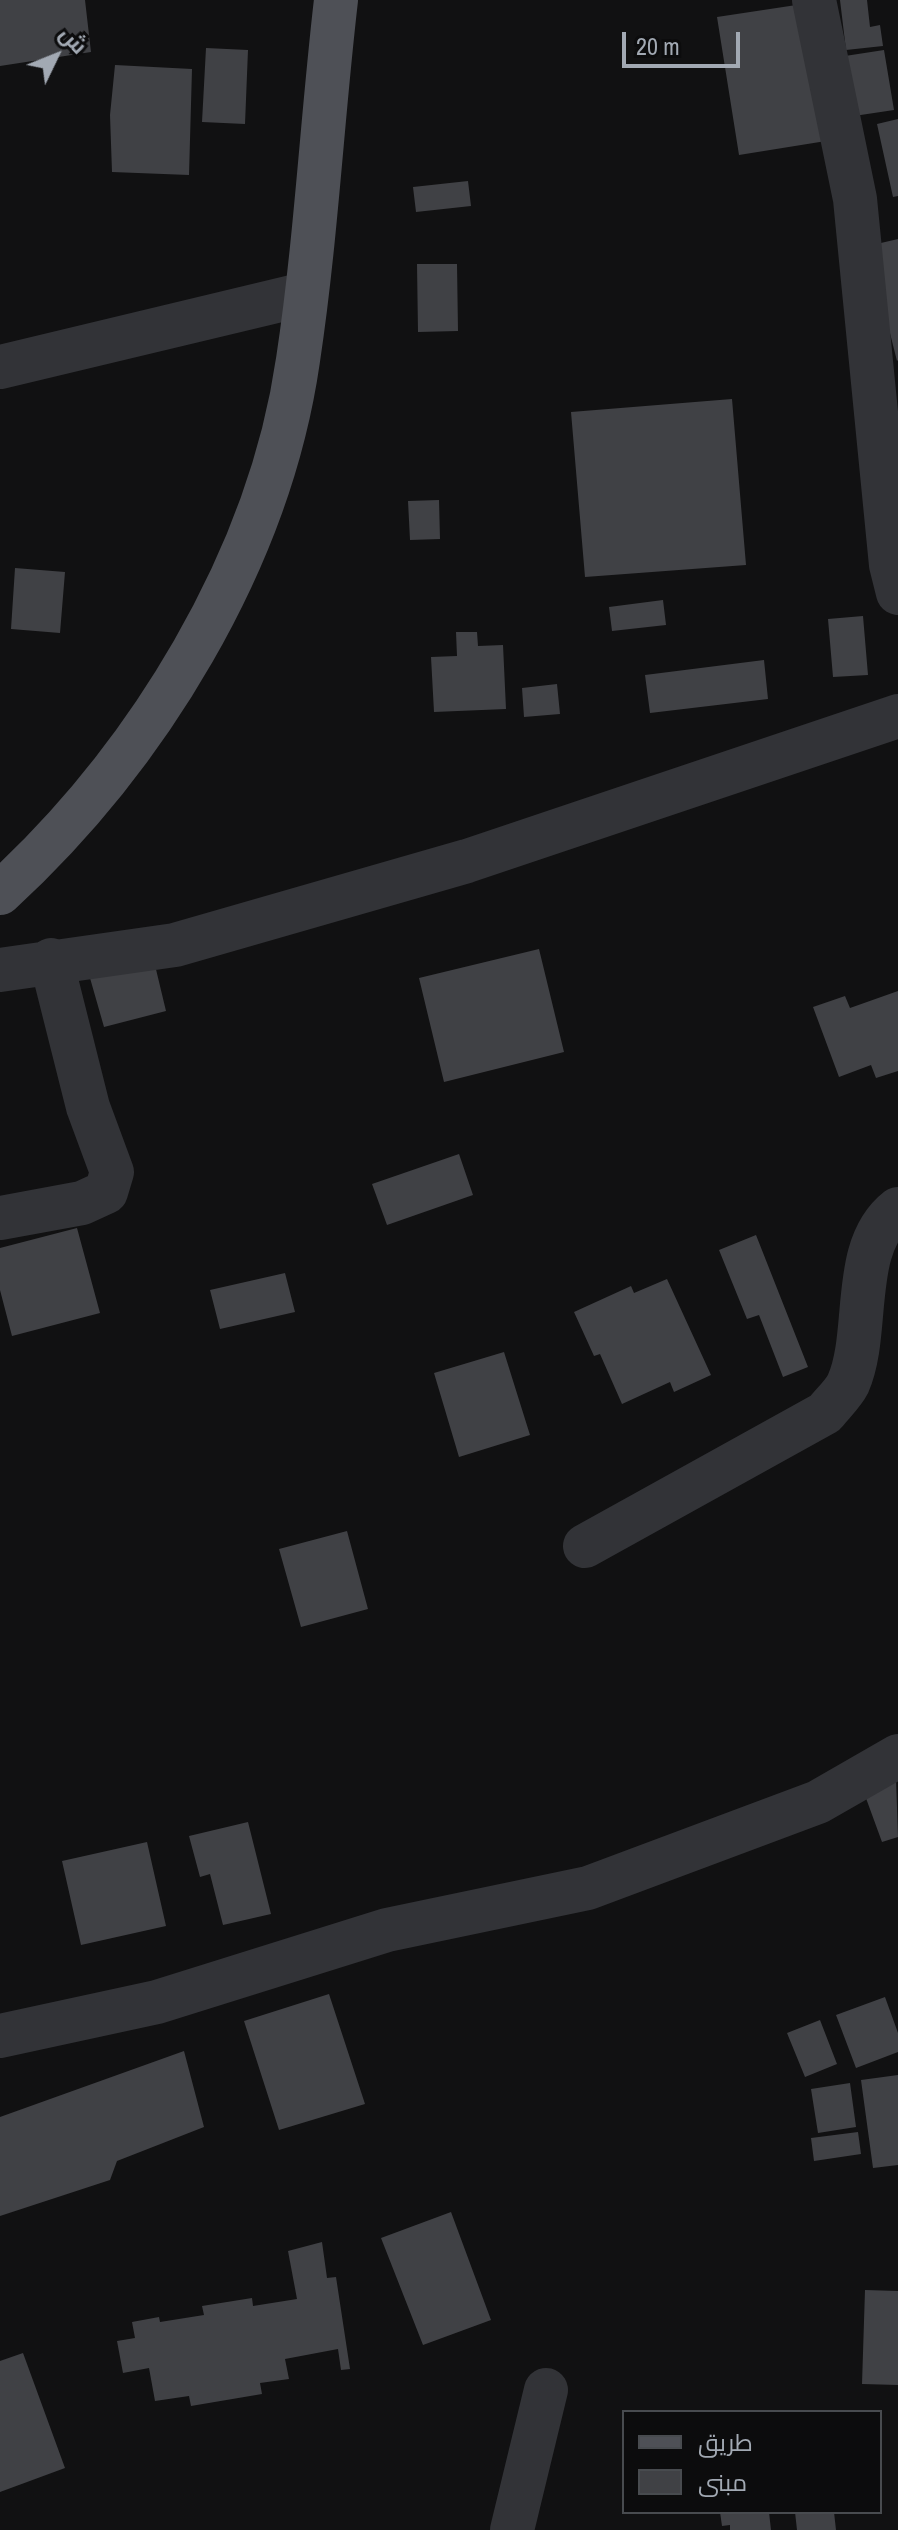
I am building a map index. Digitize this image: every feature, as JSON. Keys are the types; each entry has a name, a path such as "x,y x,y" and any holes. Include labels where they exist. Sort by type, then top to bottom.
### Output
{"main road":[{"path":"0,893 40,856 122,763 171,689 232,574 271,474 298,363 336,0"}],"street":[{"path":"814,0 855,199 888,419 891,565 898,593"},
{"path":"0,367 305,294"},
{"path":"0,970 51,960 175,945 496,851 898,716"},
{"path":"0,1218 82,1203 106,1192 112,1172 88,1107 51,960"},
{"path":"585,1546 825,1413 847,1385 856,1351 864,1277 884,1220 898,1209"},
{"path":"0,2036 157,2002 387,1930 588,1888 818,1802 898,1756"},
{"path":"512,2530 546,2390"}],"building":[{"path":"0,0 85,0 91,52 0,66"},
{"path":"840,0 867,0 870,27 880,25 883,46 846,50"},
{"path":"803,4 826,141 739,155 717,17"},
{"path":"206,48 248,50 245,124 202,122"},
{"path":"884,50 894,110 854,116 845,56"},
{"path":"115,65 192,69 189,175 112,172 110,115"},
{"path":"898,119 898,196 893,197 877,124"},
{"path":"468,181 471,206 416,212 413,187"},
{"path":"898,239 898,360 897,361 868,246"},
{"path":"417,264 457,264 458,331 418,332"},
{"path":"732,399 746,565 585,577 571,412"},
{"path":"439,500 440,539 410,540 408,501"},
{"path":"15,568 65,572 60,633 11,629"},
{"path":"663,600 666,625 612,631 609,607"},
{"path":"863,616 868,675 833,677 828,619"},
{"path":"456,632 477,632 478,646 503,645 506,709 434,712 431,657 457,656"},
{"path":"764,660 768,699 650,713 645,675"},
{"path":"557,684 560,714 524,717 522,688"},
{"path":"539,949 564,1052 444,1082 419,978"},
{"path":"154,961 166,1011 104,1027 90,978"},
{"path":"898,991 898,1071 876,1078 871,1065 839,1077 813,1007 845,996 850,1008"},
{"path":"459,1154 473,1195 387,1225 372,1184"},
{"path":"77,1228 100,1313 12,1336 0,1290 0,1248"},
{"path":"756,1235 808,1367 783,1377 759,1315 747,1319 719,1250"},
{"path":"285,1273 295,1312 220,1329 210,1290"},
{"path":"667,1279 711,1375 674,1392 670,1382 622,1404 600,1354 594,1356 574,1312 631,1286 634,1293"},
{"path":"504,1352 530,1435 459,1457 434,1373"},
{"path":"347,1531 368,1609 301,1627 279,1549"},
{"path":"896,1778 898,1837 882,1842 863,1790"},
{"path":"248,1822 271,1914 223,1925 210,1874 200,1877 189,1836"},
{"path":"147,1842 166,1926 81,1945 62,1861"},
{"path":"329,1994 365,2104 279,2130 244,2021"},
{"path":"885,1997 898,2033 898,2052 856,2068 836,2015"},
{"path":"820,2020 837,2064 805,2077 787,2033"},
{"path":"184,2051 204,2127 117,2161 110,2180 0,2216 0,2117"},
{"path":"898,2075 898,2165 873,2168 861,2080"},
{"path":"850,2083 856,2127 818,2133 811,2089"},
{"path":"858,2132 861,2154 814,2161 811,2138"},
{"path":"451,2212 491,2320 423,2345 381,2238"},
{"path":"322,2242 327,2278 336,2277 350,2369 341,2370 338,2349 285,2359 289,2379 260,2383 262,2394 191,2406 189,2396 155,2401 149,2368 123,2373 117,2341 135,2338 132,2322 159,2317 160,2322 204,2315 202,2306 252,2298 253,2306 297,2299 288,2251"},
{"path":"865,2290 898,2291 898,2385 862,2384"},
{"path":"23,2353 65,2468 0,2492 0,2361"},
{"path":"720,2514 769,2514 771,2530 730,2530 730,2525 722,2526"},
{"path":"795,2514 834,2514 836,2530 797,2530"}]}
